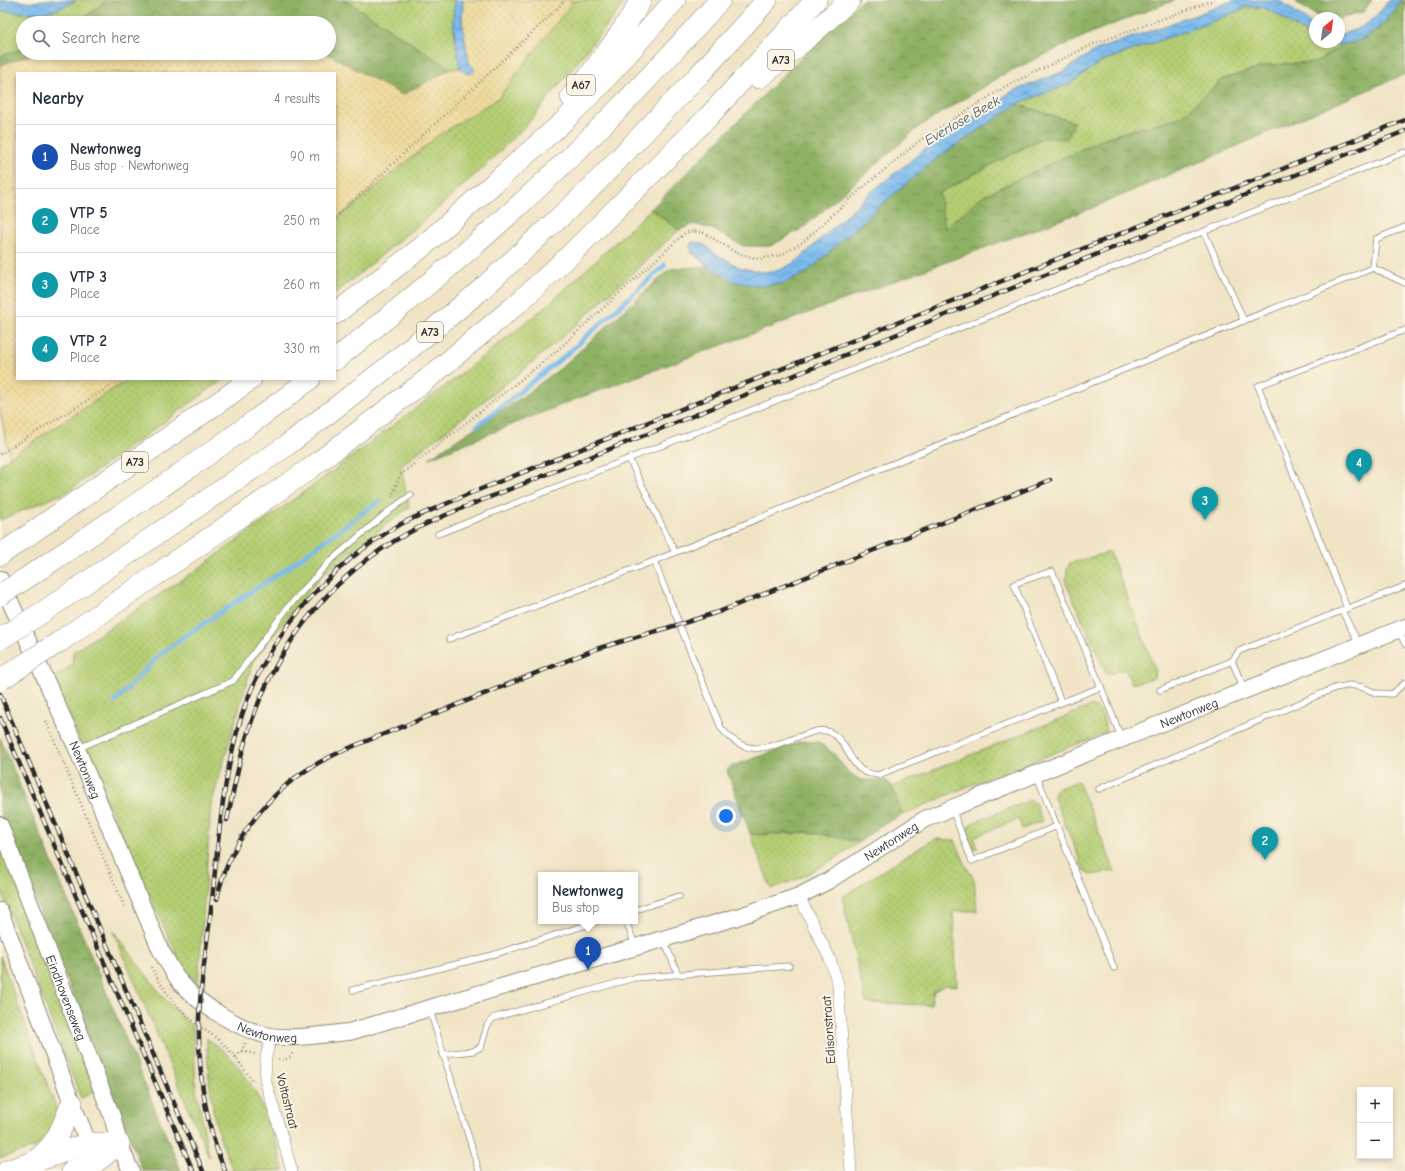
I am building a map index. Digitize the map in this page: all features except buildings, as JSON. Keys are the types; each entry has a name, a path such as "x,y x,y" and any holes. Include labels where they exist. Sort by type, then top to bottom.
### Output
{"highway":[{"name":"A67","path":"514,165 605,55 641,0"},
{"path":"336,313 422,247 564,121 599,86 675,0"},
{"path":"336,359 496,227 558,169 672,54 720,0"},
{"name":"A73","path":"0,640 286,446 389,366 482,289 588,191 699,75 767,0"},
{"name":"A73","path":"0,680 59,642 308,470 426,380 517,304 570,255 709,116 816,0"},
{"name":"A73","path":"709,116 792,51 850,0"},
{"name":"A73","path":"0,555 250,380"},
{"path":"0,595 163,486 252,424 309,380"},
{"path":"30,1163 43,1154 54,1143 72,1103"},
{"path":"7,1171 89,1143 119,1144"},
{"path":"72,1171 98,1167 119,1144"}],"street":[{"name":"Newtonweg","path":"0,580 76,749 161,950 180,981 201,1002 250,1031 271,1036 305,1037 349,1032 737,917 799,896 828,881 925,819 1402,628"},
{"name":"Eindhovenseweg","path":"0,825 113,1119 119,1144 131,1171"},
{"name":"Edisonstraat","path":"799,896 830,959 838,984 851,1171"},
{"path":"0,911 72,1103 98,1167"},
{"name":"Voltastraat","path":"271,1036 266,1057 265,1080 292,1171"}],"lane":[{"path":"438,534 1405,152"},
{"path":"1373,268 1376,239 1405,227"},
{"path":"1204,232 1244,321"},
{"path":"449,639 654,561 1373,268 1404,282"},
{"path":"1360,645 1258,386 1405,330"},
{"path":"629,459 675,552"},
{"path":"76,749 233,681 288,607 329,562 385,514 411,495"},
{"path":"654,561 721,728 729,738 740,745 754,749 767,747 815,731 827,731 837,736 856,765 864,772 878,775 1100,687"},
{"path":"1062,702 1014,584 1052,571 1122,739"},
{"path":"1160,690 1232,661 1239,651 1405,586"},
{"path":"1402,628 1405,644"},
{"path":"1232,661 1244,691"},
{"path":"1099,789 1335,688 1350,685 1362,687 1376,693 1392,694 1405,683"},
{"path":"1036,774 1114,968"},
{"path":"952,809 972,861 1057,826"},
{"path":"638,909 679,896"},
{"path":"353,990 489,956 590,924"},
{"path":"627,924 635,947"},
{"path":"664,939 678,974"},
{"path":"443,1054 473,1051 481,1047 486,1026 493,1018 634,978 789,966"},
{"path":"429,1008 479,1171"}],"path":[{"path":"336,216 565,0"},
{"path":"385,514 400,475 552,354 685,233 694,231 704,233 735,252 758,259 781,254 803,242 860,190 922,139 1008,85 1094,44 1214,0"},
{"path":"0,454 120,380"},
{"path":"236,1057 242,1051"}],"green space":[{"path":"76,0 107,0 86,16 16,16 16,51 0,56 0,11 43,13 66,6"},
{"path":"107,0 342,0 349,2 451,69 402,95 336,59 336,16 86,16"},
{"path":"342,0 454,0 453,22 460,68 451,69 349,3"},
{"path":"574,0 625,0 619,10 530,121 488,163 437,209 336,293 336,219 439,135 498,98"},
{"path":"862,0 1175,0 1093,32 1006,73 920,126 803,228 770,246 743,246 712,229 694,224 679,230 651,209 833,25"},
{"path":"1296,0 1372,0 1363,12 1345,17 1345,12 1311,12 1297,3"},
{"path":"1402,0 1405,0 1405,74 1092,208 576,399 429,458 519,399 561,368 670,269 708,266 732,281 784,283 936,159 1017,104 1074,123 1067,139 1042,138 939,193 945,229 981,197 1107,137 1180,117 1223,79 1269,65 1316,62 1338,48 1345,48 1345,44 1366,38 1384,24"},
{"path":"1247,7 1262,7 1277,14 1309,35 1309,48 1338,48 1316,62 1269,65 1223,79 1180,117 1107,137 981,197 945,229 939,193 1074,122 1017,104 1069,84 1102,61 1209,23"},
{"path":"16,51 16,60 0,65 0,56"},
{"path":"651,209 679,230 568,332 517,375 401,466 409,507 321,576 253,661 211,805 198,985 182,967 53,678 72,665 73,652 198,569 334,470 453,380 549,304"},
{"path":"126,380 223,380 67,492 0,520 0,464"},
{"path":"1110,552 1155,669 1154,678 1132,684 1125,669 1107,675 1066,583 1067,570 1070,563"},
{"path":"1091,706 1099,710 1103,716 1106,733 971,785 902,815 892,787"},
{"path":"0,738 181,1171 143,1171 0,812"},
{"path":"802,741 818,742 833,753 849,773 861,780 886,780 892,787 902,815 880,826 860,842 810,832 759,835 750,833 727,771 730,767"},
{"path":"1078,781 1115,871 1091,875 1084,870 1054,797 1056,789"},
{"path":"1030,800 1035,803 1042,821 1022,829 1018,819 974,837 978,848 973,849 967,831 972,823"},
{"path":"810,832 860,842 831,861 798,879 771,889 750,833 759,835"},
{"path":"935,839 955,840 967,868 974,879 977,911 953,911 957,986 946,985 934,991 931,1005 866,1003 842,897"},
{"path":"0,844 95,1092 81,1098 0,888"},
{"path":"113,931 163,997 193,1028 196,1088 209,1157"},
{"path":"0,956 58,1116 57,1129 35,1148 0,1158"},
{"path":"207,1038 224,1051 236,1063 255,1092 269,1123 284,1171 233,1171 220,1137 214,1115 209,1077"}],"sand":[{"path":"463,0 574,0 498,98 439,135 336,219 336,72 16,72 16,380 126,380 10,457 0,412 0,65 16,60 336,60 336,59 402,95 451,69 460,68 466,73 472,73 475,70 469,64 462,21"}],"water":[{"path":"0,0 18,0 29,3 44,0 76,0 55,10 43,13 27,13 0,11"},
{"path":"454,0 463,0 462,21 469,63 475,70 472,73 466,73 460,68 453,22"},
{"path":"1234,0 1276,0 1280,1 1309,22 1309,35 1277,14 1262,7 1247,7 1209,23 1102,61 1069,84 1017,104 936,159 882,204 806,273 784,283 759,286 732,281 708,266 692,253 690,245 692,242 701,243 719,256 741,268 762,272 780,270 797,261 871,192 928,147 1011,92 1062,72 1096,50"},
{"path":"1389,0 1402,0 1378,28 1362,39 1345,44 1345,33 1363,26 1377,15"}],"waterway":[{"path":"477,426 567,354 665,265"},
{"path":"115,702 157,657 182,638 287,568 379,501"}],"railway":[{"path":"225,1171 212,1135 204,1097 200,1058 199,1020 221,815 229,765 242,715 253,686 267,657 304,605 326,581 375,540 401,524 466,495 1405,120"},
{"path":"227,820 245,740 260,698 291,641 310,615 332,591 356,569 382,549 410,532 470,505 1405,131"},
{"path":"217,899 222,879 230,859 240,841 265,806 296,778 328,758 354,746 596,649 721,611 1050,480"},
{"path":"0,694 203,1171"},
{"path":"0,718 193,1171"}],"place":[{"name":"VTP 2","path":"1359,482"},
{"name":"VTP 3","path":"1205,520"},
{"name":"VTP 5","path":"1265,860"},
{"name":"Newtonweg","path":"588,970"}],"water label":[{"name":"Everlose Beek","path":"962,120"}]}
